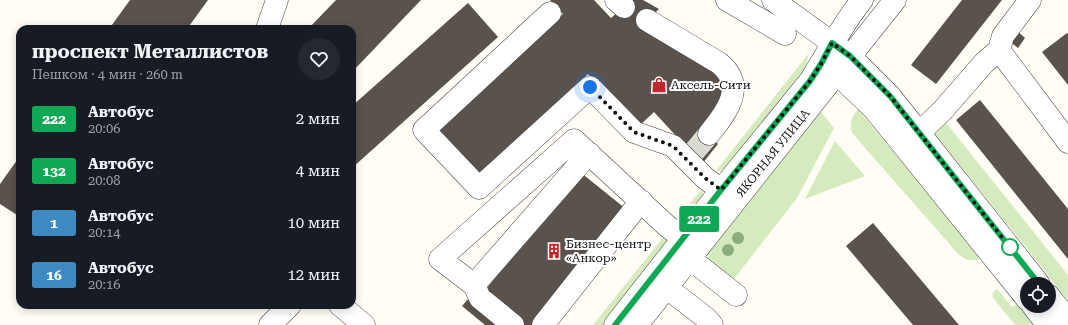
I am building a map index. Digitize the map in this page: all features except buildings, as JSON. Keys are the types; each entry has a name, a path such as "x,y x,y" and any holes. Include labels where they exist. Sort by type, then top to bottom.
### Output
{"street":[{"path":"268,25 277,0"},
{"path":"726,0 785,34"},
{"name":"ЯКОРНАЯ УЛИЦА","path":"687,248 721,190 810,81 832,43 862,0"},
{"name":"ЯКОРНАЯ УЛИЦА","path":"615,325 659,283 687,248 837,74 895,0"},
{"path":"919,133 942,110 984,63 999,50 1003,36 1030,0"},
{"path":"780,2 850,56 890,96 1033,277"},
{"path":"550,13 424,130 479,188 590,87 634,132 673,146 690,157 705,178 721,190"},
{"path":"647,20 719,63 726,69 731,78 733,86 732,96 728,107 723,118 709,134"},
{"path":"832,43 837,74 874,109 1020,290"},
{"path":"999,50 1068,142"},
{"path":"514,325 480,298 474,286 440,259 574,140 641,201 736,295"},
{"path":"474,286 589,153"},
{"path":"543,325 641,201"},
{"path":"659,283 706,318 712,325"},
{"name":"ЯКОРНАЯ УЛИЦА","path":"637,325 659,283"},
{"path":"1056,305 1068,320"},
{"path":"270,325 286,309"},
{"path":"345,309 364,325"},
{"path":"1039,313 1048,325"}],"green space":[{"path":"809,53 806,66 802,73 727,168 715,172"},
{"path":"858,109 980,257 975,260 970,260 959,255 852,133 852,120"},
{"path":"820,111 834,128 797,198 734,279 710,261 708,258 708,252"},
{"path":"943,119 1068,275 1068,300 1056,285 1056,277 1050,277 931,129"},
{"path":"835,141 865,176 805,199"},
{"path":"702,189 704,198 682,226 674,222"},
{"path":"665,235 671,240 603,325 593,325"},
{"path":"997,289 1012,307 1018,304 1020,306 1020,313 1025,313 1035,325 1015,325 994,299 994,291"}],"tunnel":[{"path":"693,153 709,134"}],"bus line":[{"name":"222","path":"615,325 721,190 810,81 832,43 850,56 890,96 1033,277"}],"place":[{"name":"Аксель-Сити","path":"659,85"},
{"name":"Бизнес-центр «Анкор»","path":"554,251"}],"route":[{"path":"590,87 634,132 673,146 705,178 721,190 810,81 832,43 850,56 890,96 1012,250 1010,247"}]}
